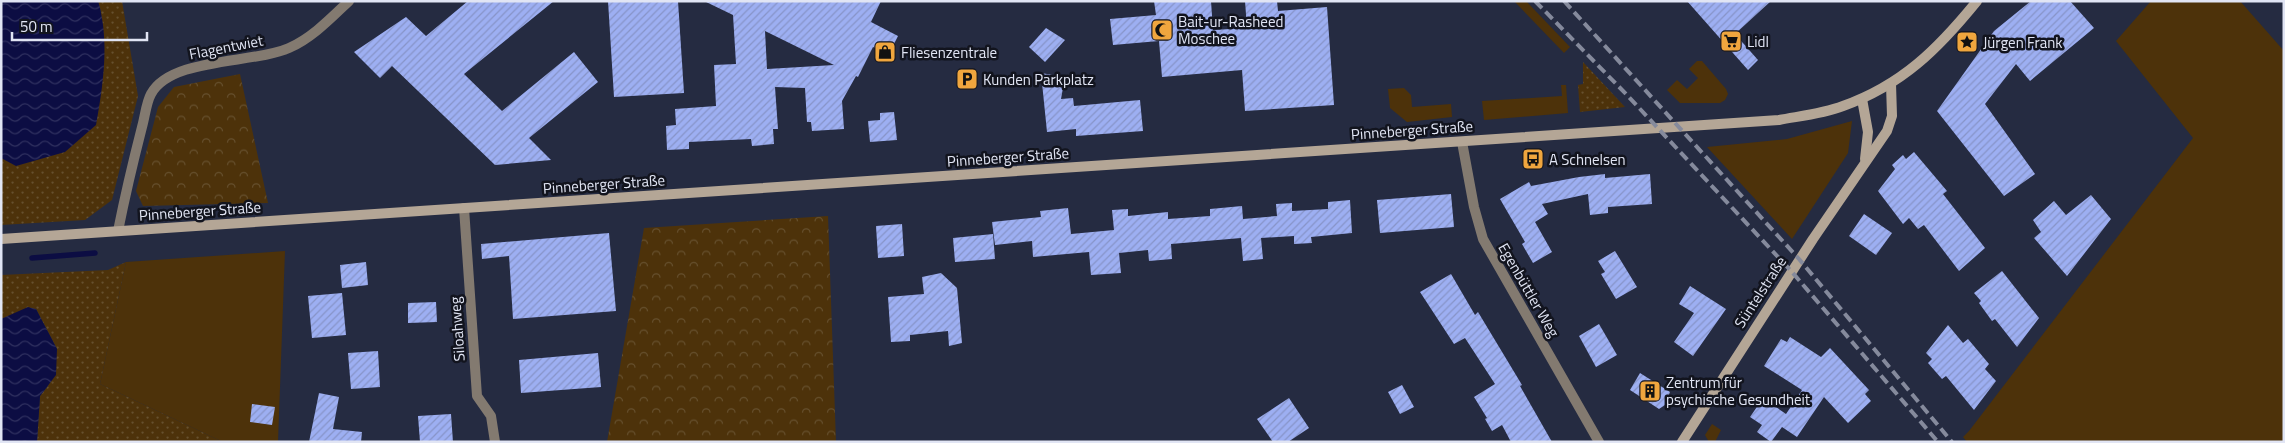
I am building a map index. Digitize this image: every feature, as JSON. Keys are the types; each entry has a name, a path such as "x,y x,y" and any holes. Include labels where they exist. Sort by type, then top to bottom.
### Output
{"main road":[{"name":"Pinneberger Straße","path":"1,239 1779,120 1824,112 1862,99 1891,84 1936,50 1978,1"},
{"name":"Süntelstraße","path":"1682,442 1891,123 1893,100 1891,84"},
{"name":"Süntelstraße","path":"1862,99 1868,132 1865,160"}],"street":[{"name":"Flagentwiet","path":"118,231 126,191 151,94 162,80 203,65 254,58 288,49 322,27 349,1"},
{"name":"Egenbüttler Weg","path":"1462,142 1474,207 1484,239 1598,442"},
{"name":"Siloahweg","path":"464,208 477,396 491,416 495,442"}],"green space":[{"path":"98,1 122,1 138,96 112,200 85,220 1,225 1,158 17,165 101,12"},
{"path":"1514,1 1526,1 1570,47 1564,53"},
{"path":"2151,1 2240,1 2284,51 2284,442 1967,442 1963,437 2193,138 2116,41"},
{"path":"1697,61 1702,61 1726,89 1728,94 1725,100 1720,103 1680,103 1667,90 1677,80 1687,89 1698,78 1689,69"},
{"path":"1583,62 1625,107 1580,112 1578,85 1583,84"},
{"path":"240,74 268,203 143,206 136,191 158,107 174,87"},
{"path":"1561,85 1566,85 1568,113 1484,120 1482,101 1562,96"},
{"path":"1404,88 1411,95 1412,107 1451,104 1452,117 1407,122 1390,108 1388,89"},
{"path":"1852,121 1848,153 1792,239 1707,147 1787,139"},
{"path":"828,216 836,442 607,442 644,228"},
{"path":"285,251 278,442 223,442 100,384 126,262"},
{"path":"126,262 100,384 223,442 37,442 40,396 48,386 57,349 36,309 1,319 1,275 108,270"},
{"path":"1712,424 1721,430 1715,442 1709,442 1705,435"}],"water":[{"path":"1,1 98,1 104,32 103,79 96,125 65,152 16,166 1,158"},
{"path":"28,307 36,309 57,349 56,375 40,396 37,442 1,442 1,319"}],"building":[{"path":"468,1 554,1 464,74 502,111 574,52 598,82 529,138 551,160 495,165 392,66 380,78 354,52 406,17 426,36"},
{"path":"608,1 678,1 684,93 614,97"},
{"path":"704,1 881,1 871,22 898,36 889,54 873,47 858,77 856,76 842,101 844,129 812,131 811,122 807,122 805,88 775,87 778,129 773,129 774,144 752,146 751,139 689,142 689,149 667,150 666,126 676,125 675,109 716,106 714,65 736,64 733,15","holes":["765,31 834,65 767,69"]},
{"path":"1154,1 1211,1 1213,30 1247,28 1245,1 1277,1 1278,11 1327,7 1334,105 1245,111 1242,70 1162,77 1159,41 1113,45 1110,19 1156,15"},
{"name":"Lidl","path":"1687,1 1771,1 1735,34 1758,60 1748,70"},
{"path":"2031,1 2070,1 2094,28 2030,81 2016,64 1985,104 2035,174 2004,196 1937,111 1994,31"},
{"path":"1046,28 1065,40 1045,62 1029,47"},
{"path":"1041,73 1065,77 1061,99 1073,98 1074,106 1140,100 1143,131 1076,136 1076,129 1047,132"},
{"path":"894,112 897,140 870,142 868,121 880,120 880,113"},
{"path":"1914,152 1947,191 1943,194 1985,248 1959,271 1924,225 1918,229 1909,218 1903,224 1878,191 1895,169 1892,165 1903,155 1906,159"},
{"path":"1605,174 1605,178 1650,174 1652,204 1608,207 1608,213 1590,215 1588,194 1542,204 1548,214 1535,222 1552,252 1533,263 1522,244 1525,242 1500,199 1529,182 1531,186"},
{"path":"1451,194 1454,227 1380,233 1377,200"},
{"path":"2091,195 2111,219 2067,276 2034,238 2041,232 2033,220 2054,201 2066,215"},
{"path":"1350,200 1352,233 1311,237 1312,243 1294,244 1294,236 1261,238 1263,259 1243,261 1241,238 1171,244 1172,259 1149,261 1148,250 1119,253 1121,273 1091,275 1089,252 1033,257 1032,241 995,245 992,222 1041,217 1040,211 1068,208 1071,234 1114,230 1112,210 1128,209 1128,216 1168,212 1168,219 1210,216 1210,209 1242,206 1243,219 1277,216 1276,204 1292,203 1292,211 1328,209 1328,202"},
{"path":"1864,214 1892,233 1876,255 1849,236"},
{"path":"902,224 904,256 878,258 876,226"},
{"path":"609,233 616,311 513,319 509,256 482,259 481,244"},
{"path":"993,234 995,259 955,262 953,238"},
{"path":"1615,251 1637,287 1616,299 1601,274 1605,272 1598,261"},
{"path":"366,262 368,285 342,288 340,265"},
{"path":"2002,271 2039,318 2017,347 1995,319 1992,321 1979,303 1981,301 1974,293"},
{"path":"941,273 957,288 962,343 949,346 948,331 910,335 910,341 891,342 888,297 924,294 922,277"},
{"path":"1451,274 1475,315 1478,312 1522,385 1520,386 1552,442 1511,442 1502,425 1492,431 1485,419 1487,418 1474,397 1495,384 1465,338 1454,344 1420,292"},
{"path":"1690,286 1726,309 1693,356 1674,342 1694,313 1679,304"},
{"path":"342,293 346,335 312,338 308,296"},
{"path":"436,302 437,322 408,323 408,303"},
{"path":"1599,324 1617,355 1596,367 1579,336"},
{"path":"1948,325 1963,343 1968,339 1989,364 1985,369 1996,381 1974,410 1946,376 1942,379 1928,363 1932,359 1926,353"},
{"path":"1790,337 1821,357 1830,348 1869,390 1865,394 1871,401 1848,423 1824,397 1797,437 1782,427 1771,442 1757,432 1762,425 1750,417 1763,398 1786,414 1802,390 1764,366 1781,339 1787,342"},
{"path":"378,351 380,387 351,389 348,353"},
{"path":"598,353 601,387 521,393 519,360"},
{"name":"Zentrum für psychische Gesundheit","path":"1640,373 1670,392 1665,405 1659,409 1630,390"},
{"path":"1402,385 1414,407 1400,414 1388,392"},
{"path":"319,393 339,397 333,429 362,432 361,442 309,442"},
{"path":"1289,398 1309,428 1288,442 1273,442 1257,419"},
{"path":"252,404 275,407 272,425 250,422"},
{"path":"451,414 453,442 420,442 418,416"}],"waterway":[{"path":"32,258 95,253"}],"railway":[{"path":"1535,1 1627,95 1792,272 1938,442"},
{"path":"1564,1 1799,259 1952,442"}],"place":[{"name":"Bait-ur-Rasheed Moschee","path":"1162,30"},
{"name":"Lidl","path":"1731,41"},
{"name":"Jürgen Frank","path":"1967,42"},
{"name":"Fliesenzentrale","path":"885,52"},
{"name":"Kunden Parkplatz","path":"967,79"},
{"name":"A Schnelsen","path":"1533,159"},
{"name":"Zentrum für psychische Gesundheit","path":"1650,391"}]}
